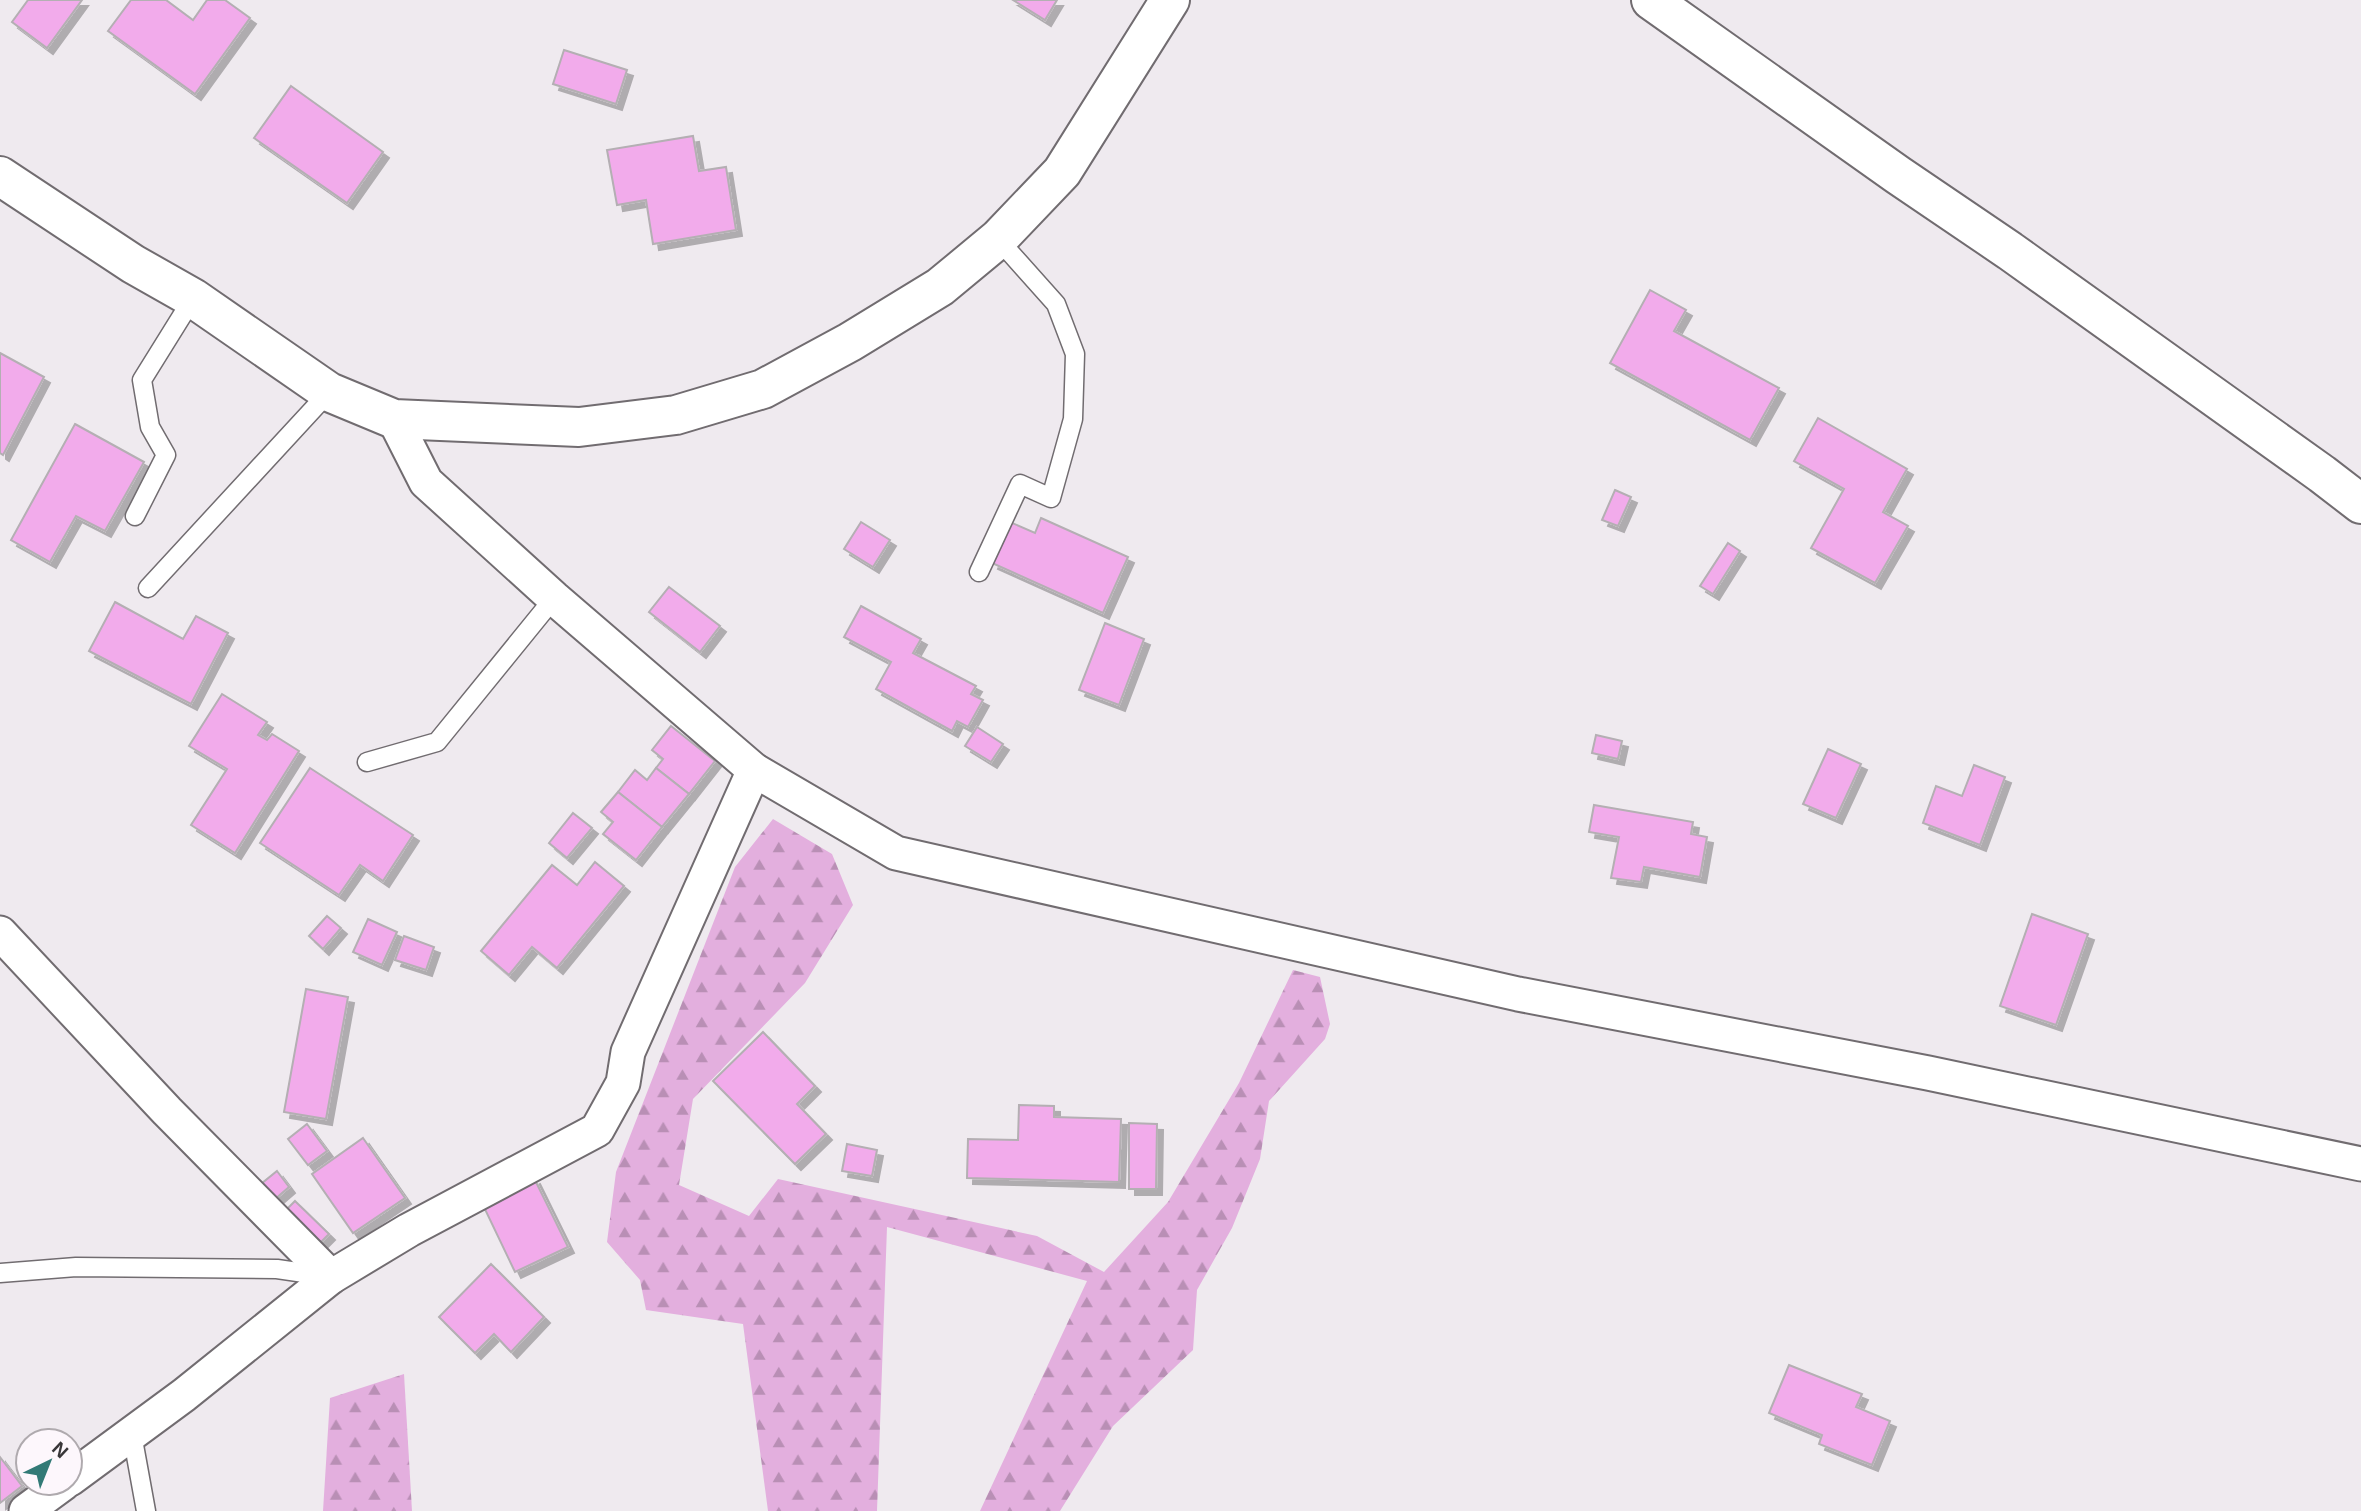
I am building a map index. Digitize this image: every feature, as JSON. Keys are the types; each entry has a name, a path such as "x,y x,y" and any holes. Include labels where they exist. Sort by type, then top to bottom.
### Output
{"main road":[{"path":"0,176 133,264 193,298 329,392 394,419 579,427 676,415 763,389 839,348 940,287 998,239 1062,172 1170,0"},
{"path":"1651,0 2073,296 2361,504"}],"street":[{"path":"394,419 426,482 554,598 754,770 896,853 1504,991 1915,1071 2361,1164"},
{"path":"84,1469 184,1395 331,1277 409,1230 597,1130 623,1083 628,1052 754,770"},
{"path":"0,933 166,1111 331,1277"},
{"path":"26,1511 45,1497"}],"lane":[{"path":"979,572 1020,484 1051,498 1073,419 1076,354 1056,304 998,239"},
{"path":"135,516 166,456 150,427 142,380 193,298"},
{"path":"148,588 329,392"},
{"path":"367,762 437,743 554,598"},
{"path":"0,1273 76,1267 130,1267 277,1269 331,1277"},
{"path":"132,1434 146,1511"}],"green space":[{"path":"773,819 832,854 853,905 805,983 693,1099 679,1185 749,1216 778,1179 1037,1236 1104,1272 1168,1202 1239,1083 1293,970 1320,977 1330,1024 1325,1039 1269,1101 1260,1159 1232,1228 1197,1290 1193,1350 1113,1426 1060,1511 980,1511 1087,1281 887,1227 877,1511 768,1511 743,1324 646,1310 640,1280 607,1242 616,1172 735,867"},
{"path":"404,1374 412,1511 323,1511 330,1398"}],"building":[{"path":"28,0 82,0 47,48 12,22"},
{"path":"131,0 166,0 193,20 207,0 225,0 250,18 195,94 108,31"},
{"path":"1013,0 1057,0 1045,20"},
{"path":"564,50 627,70 616,104 553,84"},
{"path":"291,86 383,152 347,203 254,138"},
{"path":"693,136 699,171 726,167 736,230 653,244 646,200 617,205 607,150"},
{"path":"1650,290 1686,310 1674,331 1779,388 1750,440 1610,363"},
{"path":"0,353 44,377 3,455 0,453"},
{"path":"1818,418 1907,469 1883,512 1908,526 1875,583 1811,548 1844,489 1794,461"},
{"path":"75,424 144,462 105,531 76,516 50,562 11,540"},
{"path":"1615,490 1631,497 1618,526 1602,520"},
{"path":"1041,518 1128,557 1103,613 992,563 1010,522 1035,533"},
{"path":"861,522 890,540 873,567 844,549"},
{"path":"1728,543 1740,551 1713,594 1700,586"},
{"path":"669,587 720,626 700,652 649,612"},
{"path":"115,602 183,639 196,616 228,633 191,704 89,651"},
{"path":"861,606 921,639 913,653 976,686 971,694 983,700 968,727 957,721 952,731 876,689 891,662 844,637"},
{"path":"1105,623 1144,639 1119,705 1079,690"},
{"path":"222,694 267,722 258,735 267,740 272,734 299,751 235,853 191,825 227,769 189,746"},
{"path":"671,726 715,761 689,794 656,768 663,759 652,750"},
{"path":"977,727 1003,744 991,762 965,746"},
{"path":"1596,735 1622,741 1618,759 1592,753"},
{"path":"1828,749 1861,764 1836,818 1803,804"},
{"path":"1974,765 2005,777 1980,845 1923,823 1936,786 1962,796"},
{"path":"310,768 413,835 383,881 360,865 339,895 260,843"},
{"path":"656,768 689,794 662,827 618,792 635,770 647,780"},
{"path":"618,792 662,827 636,860 603,834 613,822 601,812"},
{"path":"1594,805 1693,822 1691,834 1707,837 1700,877 1644,867 1641,882 1611,878 1619,837 1589,832"},
{"path":"573,813 592,828 567,858 549,843"},
{"path":"595,862 624,886 557,968 532,947 509,975 481,951 552,865 577,885"},
{"path":"2032,914 2088,934 2056,1025 2000,1006"},
{"path":"327,916 341,928 323,949 309,936"},
{"path":"368,919 397,932 382,965 353,952"},
{"path":"404,936 434,947 426,970 395,960"},
{"path":"306,989 348,997 326,1119 284,1112"},
{"path":"763,1032 815,1086 797,1104 826,1134 795,1164 713,1081"},
{"path":"1019,1105 1054,1106 1054,1117 1121,1119 1119,1182 967,1178 968,1139 1018,1140"},
{"path":"1129,1123 1157,1124 1156,1189 1129,1189"},
{"path":"307,1124 327,1151 308,1165 288,1139"},
{"path":"363,1138 405,1198 353,1233 312,1174"},
{"path":"847,1144 877,1150 872,1176 842,1171"},
{"path":"277,1171 289,1187 274,1200 261,1184"},
{"path":"534,1178 568,1247 515,1272 482,1203"},
{"path":"295,1201 329,1234 318,1245 284,1212"},
{"path":"491,1264 544,1317 511,1352 494,1334 475,1353 439,1317"},
{"path":"1789,1365 1862,1394 1856,1407 1890,1421 1872,1465 1819,1444 1822,1435 1769,1413"},
{"path":"0,1457 14,1475 14,1492 0,1503"}]}
